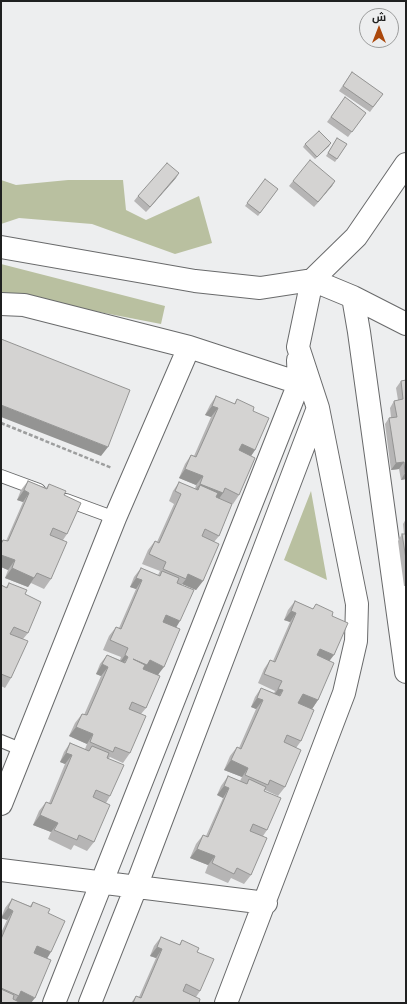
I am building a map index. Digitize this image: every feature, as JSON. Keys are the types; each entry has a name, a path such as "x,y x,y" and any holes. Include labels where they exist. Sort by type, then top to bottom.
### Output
{"street":[{"path":"54,1003 299,383 298,347 312,280 356,236 406,164"},
{"path":"1,247 195,282 260,288 312,280 353,297 406,324"},
{"path":"353,297 406,672"},
{"path":"1,304 24,306 189,347 299,383"},
{"path":"1,804 115,518 189,347"},
{"path":"226,1003 266,903 344,693 356,641 357,604 318,408 298,347"},
{"path":"90,1003 136,887 318,408"},
{"path":"1,870 266,903"}],"lane":[{"path":"1,476 115,518"},
{"path":"1,741 23,750"}],"path":[{"path":"1,423 133,476"}],"green space":[{"path":"1,180 16,185 68,180 123,180 126,210 146,220 199,196 212,243 175,254 92,224 19,218 1,224"},
{"path":"1,264 165,306 161,324 1,293"},
{"path":"311,491 327,580 284,560"}],"building":[{"path":"352,72 383,94 373,107 343,86"},
{"path":"345,97 366,113 352,132 331,117"},
{"path":"319,131 331,143 317,157 305,144"},
{"path":"337,138 347,144 337,159 328,153"},
{"path":"310,160 335,181 318,202 293,181"},
{"path":"167,163 179,173 150,207 138,196"},
{"path":"265,179 278,189 260,213 247,203"},
{"path":"1,339 130,390 108,447 1,405"},
{"path":"406,380 405,473 404,462 396,463 389,418 397,417 394,401 403,399 401,381"},
{"path":"216,396 235,404 237,399 254,407 253,411 269,418 255,450 242,444 239,450 255,458 239,495 225,488 223,493 200,484 203,476 185,469 191,455 196,457 218,408 212,406"},
{"path":"28,481 47,489 49,484 66,491 64,495 81,503 67,534 53,528 50,535 67,542 51,579 37,573 34,578 12,568 15,560 1,555 1,544 3,540 8,541 29,493 24,490"},
{"path":"179,482 198,490 200,485 218,493 216,497 232,504 219,536 205,529 202,536 219,544 203,581 188,574 186,579 163,569 166,562 149,554 155,541 159,543 181,494 175,491"},
{"path":"402,534 406,534 406,559"},
{"path":"141,568 160,576 162,571 179,578 177,583 194,590 180,621 166,615 163,622 180,629 164,667 150,660 147,665 133,659 145,665 143,669 160,676 146,708 132,702 129,709 146,716 130,753 115,747 113,752 90,742 93,734 76,727 82,714 87,715 108,667 102,664 107,655 125,663 128,657 125,655 128,648 110,640 116,627 121,629 142,580 136,578"},
{"path":"9,583 27,590 25,594 41,602 28,633 14,627 10,634 28,641 11,678 1,674 1,585 7,588"},
{"path":"295,601 313,609 316,604 333,612 332,616 348,623 334,655 320,649 317,655 334,663 318,700 303,694 298,703 314,710 301,741 287,735 284,742 301,750 285,787 270,780 268,785 245,775 248,768 231,760 237,747 241,749 263,700 257,698 261,688 280,696 283,690 278,689 282,681 264,674 270,660 275,662 296,613 291,611"},
{"path":"70,743 89,751 92,746 109,753 107,758 124,765 110,796 96,790 93,797 110,805 94,842 79,835 77,840 54,830 58,823 40,815 46,802 51,804 72,755 66,753"},
{"path":"228,776 247,784 249,779 266,787 264,791 281,798 267,830 253,824 250,831 267,838 251,875 237,868 234,874 212,863 215,856 197,849 203,835 208,837 229,788 224,786"},
{"path":"12,899 31,907 33,902 50,909 48,913 65,921 51,952 37,946 34,953 51,960 35,998 21,991 19,996 1,988 1,939 13,911 8,908"},
{"path":"161,937 180,945 182,940 199,948 197,952 214,959 200,991 186,984 183,991 200,999 199,1003 133,1003 136,996 141,998 162,949 157,947"},
{"path":"1,989 14,995 13,999 21,1003 1,1003"}]}
